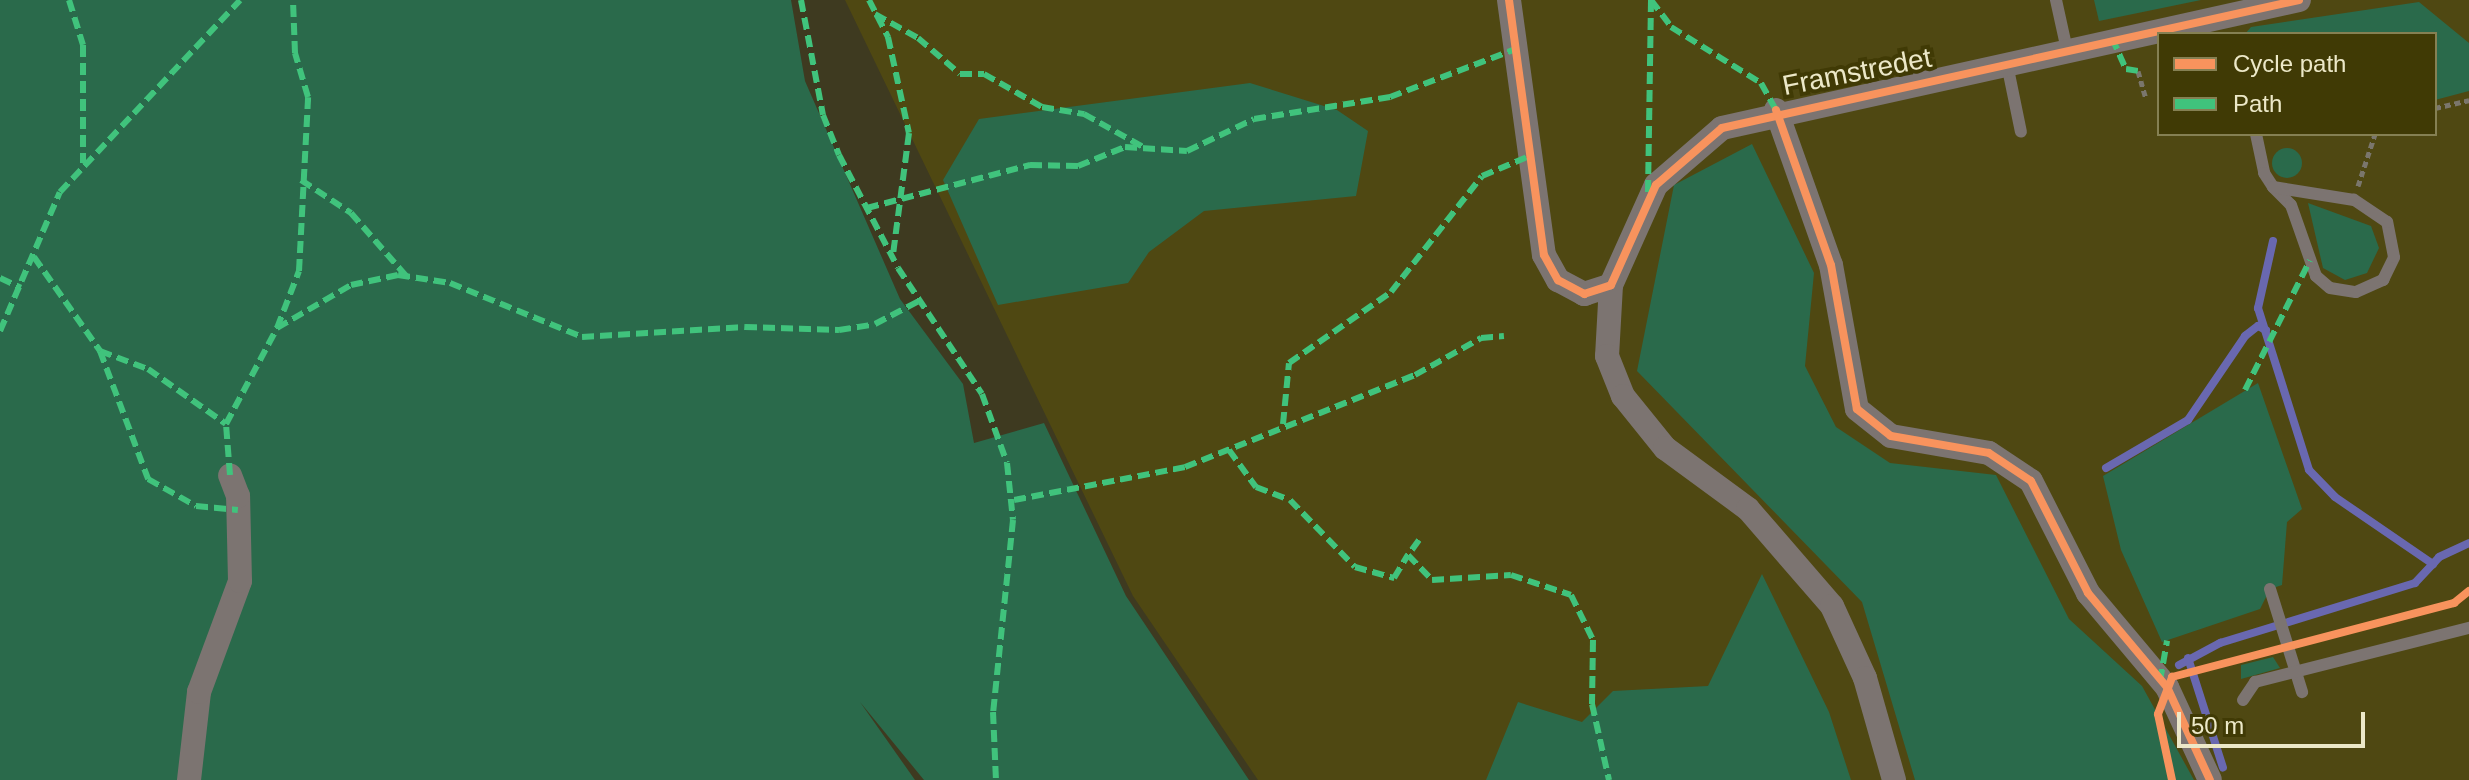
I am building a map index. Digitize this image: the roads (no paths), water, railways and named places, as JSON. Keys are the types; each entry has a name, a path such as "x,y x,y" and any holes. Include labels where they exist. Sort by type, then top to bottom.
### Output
{"street":[{"path":"1509,0 1544,255 1575,293 1611,285"},
{"name":"Framstredet","path":"2179,32 2216,26 2299,0"},
{"name":"Framstredet","path":"1894,780 1865,678 1832,606 1748,509 1665,448 1623,396 1607,356 1611,285 1669,169 1722,128 1776,110 2067,50 2157,36"},
{"path":"1776,110 1831,265 1857,409 1891,436 1989,453 2031,481 2088,593 2167,687 2210,780"},
{"path":"189,780 199,692 240,581 238,496 230,475"}],"lane":[{"path":"2056,0 2067,50"},
{"path":"2007,64 2021,132"},
{"path":"2257,136 2273,187 2291,205 2316,276 2330,288 2356,292 2383,280 2394,257 2387,222 2354,200 2273,187"},
{"path":"2270,589 2278,627 2302,692"},
{"path":"2243,700 2255,682 2382,657 2435,643 2469,628"}],"waterway":[{"path":"2273,241 2258,308 2309,470 2335,497 2433,564"},
{"path":"2106,468 2188,420 2245,336 2258,326 2266,330"},
{"path":"2179,665 2220,643 2415,583 2439,557 2469,543"},
{"path":"2188,658 2223,768"}]}
